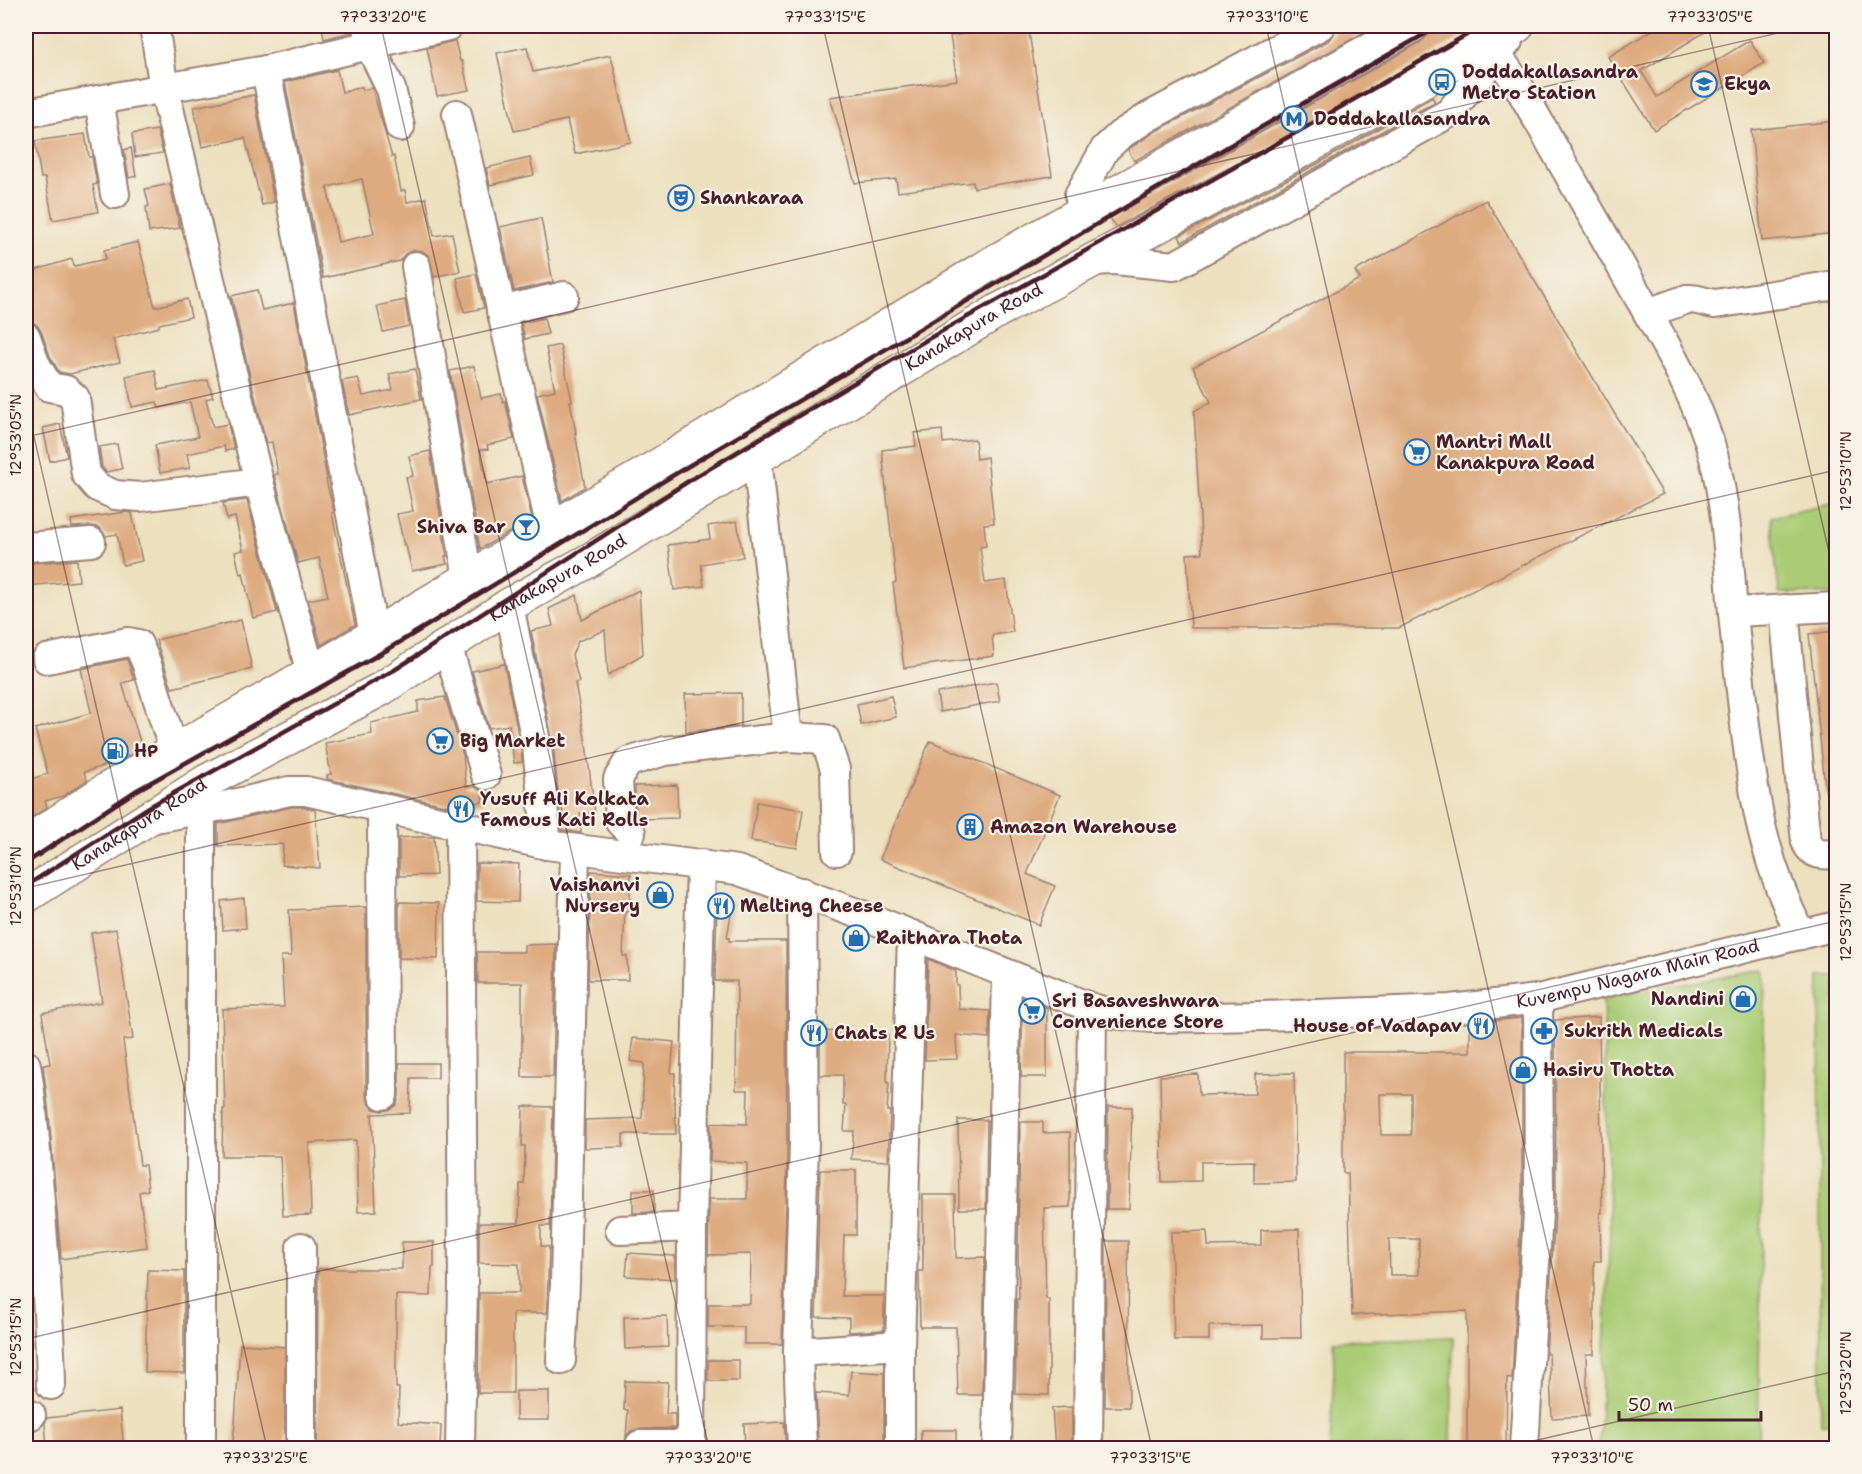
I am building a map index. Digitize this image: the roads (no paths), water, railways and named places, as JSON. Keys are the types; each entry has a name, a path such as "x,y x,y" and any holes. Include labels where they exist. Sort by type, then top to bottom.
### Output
{"highway":[{"path":"26,843 106,790 311,673 987,266 1412,26"},
{"name":"Kanakapura Road","path":"26,896 207,781 381,689 509,605 588,561 999,310 1308,147 1517,26"},
{"path":"646,473 670,510"}],"street":[{"path":"154,26 164,88 259,482 311,673"},
{"path":"26,113 266,70 369,36 448,26"},
{"path":"1086,210 1079,195 1105,150 1120,135 1148,117 1320,26"},
{"name":"Kanakapura Road","path":"1090,261 1115,260 1174,266 1449,113 1522,26"},
{"path":"369,36 391,89 400,127"},
{"path":"1497,55 1515,80 1648,313 1682,375 1706,429 1724,506 1746,734 1758,814 1778,882 1801,935"},
{"path":"266,70 374,635"},
{"path":"99,100 115,194"},
{"path":"457,114 551,529"},
{"path":"416,266 468,579"},
{"path":"1648,313 1694,298 1715,304 1836,285"},
{"path":"501,311 564,296"},
{"path":"26,337 35,363 49,387 66,390 75,398 86,474 97,487 115,495 140,497 259,482"},
{"path":"757,458 788,737"},
{"path":"26,547 90,542"},
{"path":"509,605 537,747 547,845"},
{"path":"1733,612 1836,607"},
{"path":"1784,609 1806,842 1809,850 1819,855 1836,854"},
{"path":"47,658 128,642 138,644 146,662 174,751"},
{"path":"447,645 486,775"},
{"path":"631,833 620,822 618,779 628,762 665,751 788,737 825,739 836,769 837,851"},
{"name":"Kuvempu Nagara Main Road","path":"144,820 201,811 266,795 306,790 547,845 700,864 744,872 865,916 1092,1008 1113,1014 1153,1018 1450,1009 1538,999 1836,926"},
{"path":"382,807 383,1095"},
{"path":"201,811 201,1449"},
{"path":"460,826 463,1285 460,1449"},
{"path":"561,1360 566,1284 575,849"},
{"path":"640,1446 691,1447 692,1227 700,864"},
{"path":"802,892 804,1143 798,1352 802,1449"},
{"path":"900,1449 900,1345 912,935"},
{"path":"998,1449 1007,975"},
{"path":"1524,1449 1539,1196 1538,999"},
{"path":"1088,1449 1092,1008"},
{"path":"26,1065 37,1158 50,1325 51,1385"},
{"path":"620,1230 692,1227"},
{"path":"301,1247 301,1449"},
{"path":"798,1352 900,1345"}],"railway":[{"path":"26,863 137,790 387,650 685,468 1244,137 1439,26"},
{"path":"26,886 149,807 396,669 692,479 928,339 1482,26"}],"place":[{"name":"Doddakallasandra Metro Station","path":"1442,82"},
{"name":"Ekya","path":"1704,84"},
{"name":"Doddakallasandra","path":"1294,119"},
{"name":"Shankaraa","path":"681,198"},
{"name":"Mantri Mall Kanakpura Road","path":"1417,452"},
{"name":"Shiva Bar","path":"526,527"},
{"name":"Big Market","path":"440,741"},
{"name":"HP","path":"115,751"},
{"name":"Yusuff Ali Kolkata Famous Kati Rolls","path":"461,809"},
{"name":"Amazon Warehouse","path":"970,827"},
{"name":"Vaishanvi Nursery","path":"660,895"},
{"name":"Melting Cheese","path":"721,906"},
{"name":"Raithara Thota","path":"856,938"},
{"name":"Nandini","path":"1743,999"},
{"name":"Sri Basaveshwara Convenience Store","path":"1032,1011"},
{"name":"House of Vadapav","path":"1481,1026"},
{"name":"Sukrith Medicals","path":"1544,1031"},
{"name":"Chats R Us","path":"814,1033"},
{"name":"Hasiru Thotta","path":"1523,1070"}]}
